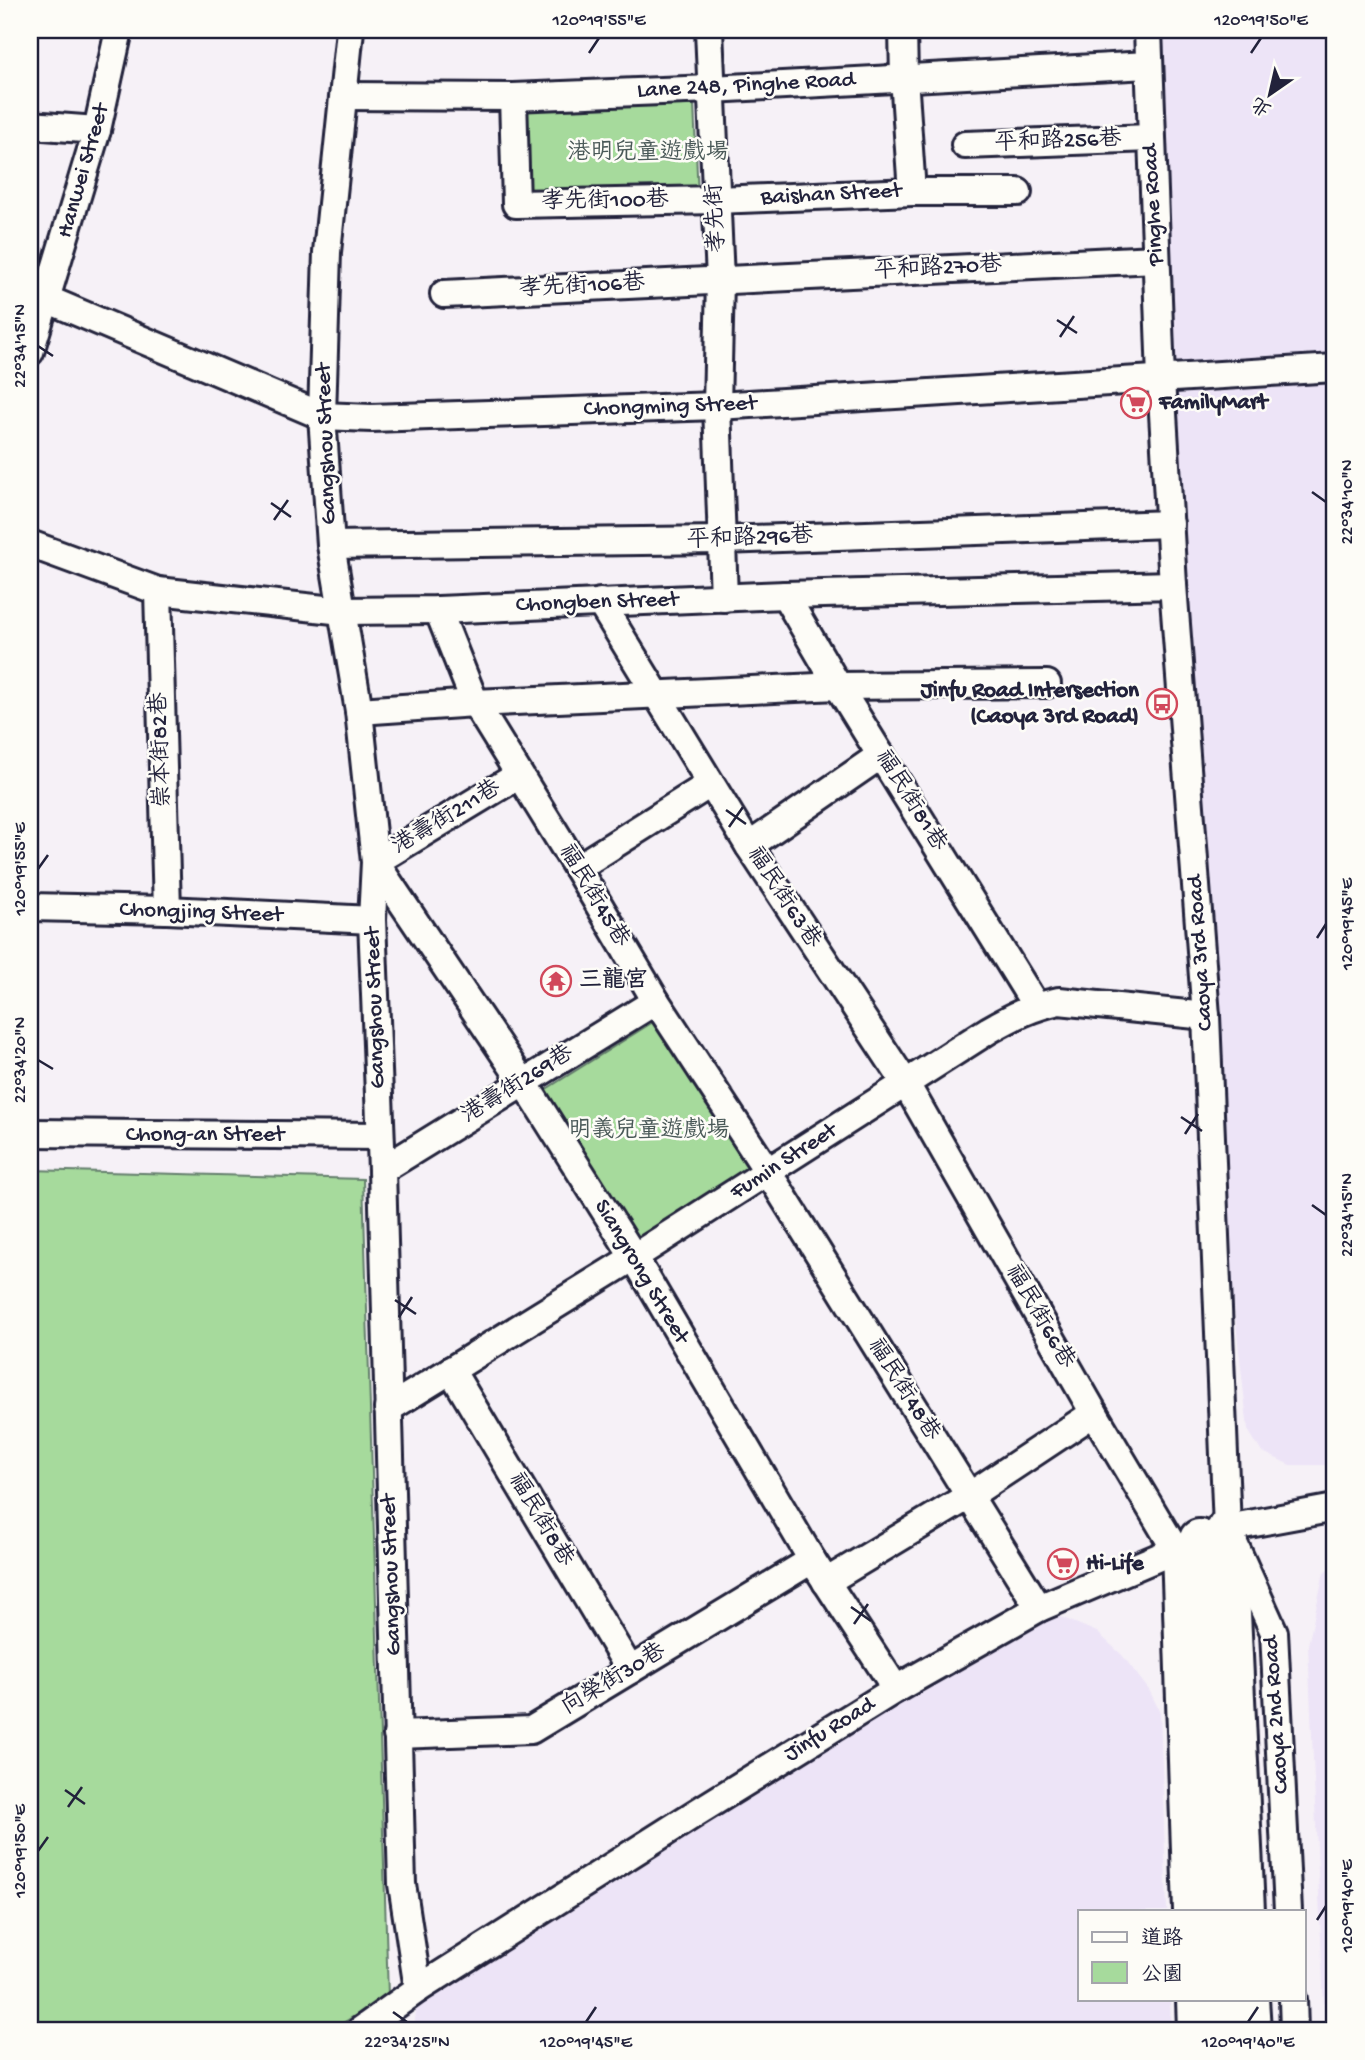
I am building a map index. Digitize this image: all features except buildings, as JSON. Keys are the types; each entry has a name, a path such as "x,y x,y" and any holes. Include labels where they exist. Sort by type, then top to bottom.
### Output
{"highway":[{"path":"1200,1539 1214,1910"},
{"path":"1200,1539 1245,1910"},
{"path":"1218,2000 1219,2030"},
{"path":"1249,2000 1251,2030"}],"street":[{"name":"Hanwei Street","path":"30,352 38,296 97,130 119,30"},
{"name":"Gangshou Street","path":"350,30 327,252 322,416 331,545 359,711 375,862 372,920 382,1170 402,1884 418,1989"},
{"name":"孝先街","path":"709,30 720,280 717,406 724,598"},
{"name":"Baishan Street","path":"716,201 912,192 903,30"},
{"name":"Pinghe Road","path":"1148,30 1161,379"},
{"name":"Lane 248, Pinghe Road","path":"344,96 513,97 1148,65"},
{"name":"孝先街100巷","path":"513,97 516,204 716,201"},
{"path":"30,125 97,130"},
{"name":"平和路256巷","path":"965,145 1151,138"},
{"path":"912,192 1018,192"},
{"name":"平和路270巷","path":"720,280 1156,259"},
{"name":"孝先街106巷","path":"444,293 720,280"},
{"name":"Chongming Street","path":"38,296 322,416 371,418 717,406 1335,368"},
{"name":"Caoya 3rd Road","path":"1161,379 1173,585 1206,1016 1200,1539"},
{"name":"平和路296巷","path":"331,545 723,540 1170,524"},
{"name":"Chongben Street","path":"30,544 158,591 343,611 1173,585"},
{"name":"崇本街82巷","path":"158,591 167,910"},
{"name":"福民街81巷","path":"785,596 1036,1006"},
{"name":"福民街63巷","path":"600,602 748,846 906,1084"},
{"name":"福民街45巷","path":"438,610 475,703 656,1001 768,1172"},
{"path":"359,711 838,686 1047,684"},
{"path":"748,846 881,755"},
{"name":"港壽街211巷","path":"375,862 519,775"},
{"path":"577,868 710,784"},
{"name":"Siangrong Street","path":"375,862 524,1082 634,1257 812,1560 897,1689"},
{"name":"Chongjing Street","path":"30,907 167,910 372,920"},
{"name":"港壽街269巷","path":"382,1170 656,1001"},
{"name":"Fumin Street","path":"388,1409 634,1257 989,1030 1036,1006 1059,1001 1206,1016"},
{"name":"福民街66巷","path":"906,1084 1094,1413 1200,1539"},
{"name":"Chong-an Street","path":"30,1133 380,1136"},
{"name":"福民街48巷","path":"768,1172 1039,1608"},
{"name":"福民街8巷","path":"451,1370 630,1670"},
{"path":"826,1582 969,1496 1094,1413"},
{"name":"Jinfu Road","path":"361,2030 418,1989 897,1689 1039,1608 1200,1539 1335,1508"},
{"path":"1187,1910 1200,1539"},
{"name":"Caoya 2nd Road","path":"1200,1539 1274,1632 1288,1910"},
{"name":"向榮街30巷","path":"397,1735 531,1730 812,1560"},
{"path":"1190,2000 1191,2030"},
{"path":"1293,2000 1294,2030"}],"shaded area":[{"path":"1148,30 1335,30 1335,1465 1290,1465 1261,1451 1248,1430 1199,995"},
{"path":"1335,1564 1335,2030 1325,2030 1308,1645 1324,1572"},
{"path":"1039,1608 1097,1632 1122,1655 1149,1690 1160,1712 1167,1910 1078,1910 1078,2000 1170,2000 1171,2030 414,2030 418,1989"}],"green space":[{"name":"港明兒童遊戲場","path":"694,104 698,198 521,203 517,110"},
{"name":"明義兒童遊戲場","path":"661,1017 757,1169 637,1245 540,1093"},
{"path":"30,1170 363,1179 388,1996 331,2030 30,2030"}],"place":[{"name":"FamilyMart","path":"1136,403"},
{"name":"Jinfu Road Intersection (Caoya 3rd Road)","path":"1162,704"},
{"name":"三龍宮","path":"556,981"},
{"name":"Hi-Life","path":"1063,1564"}]}
